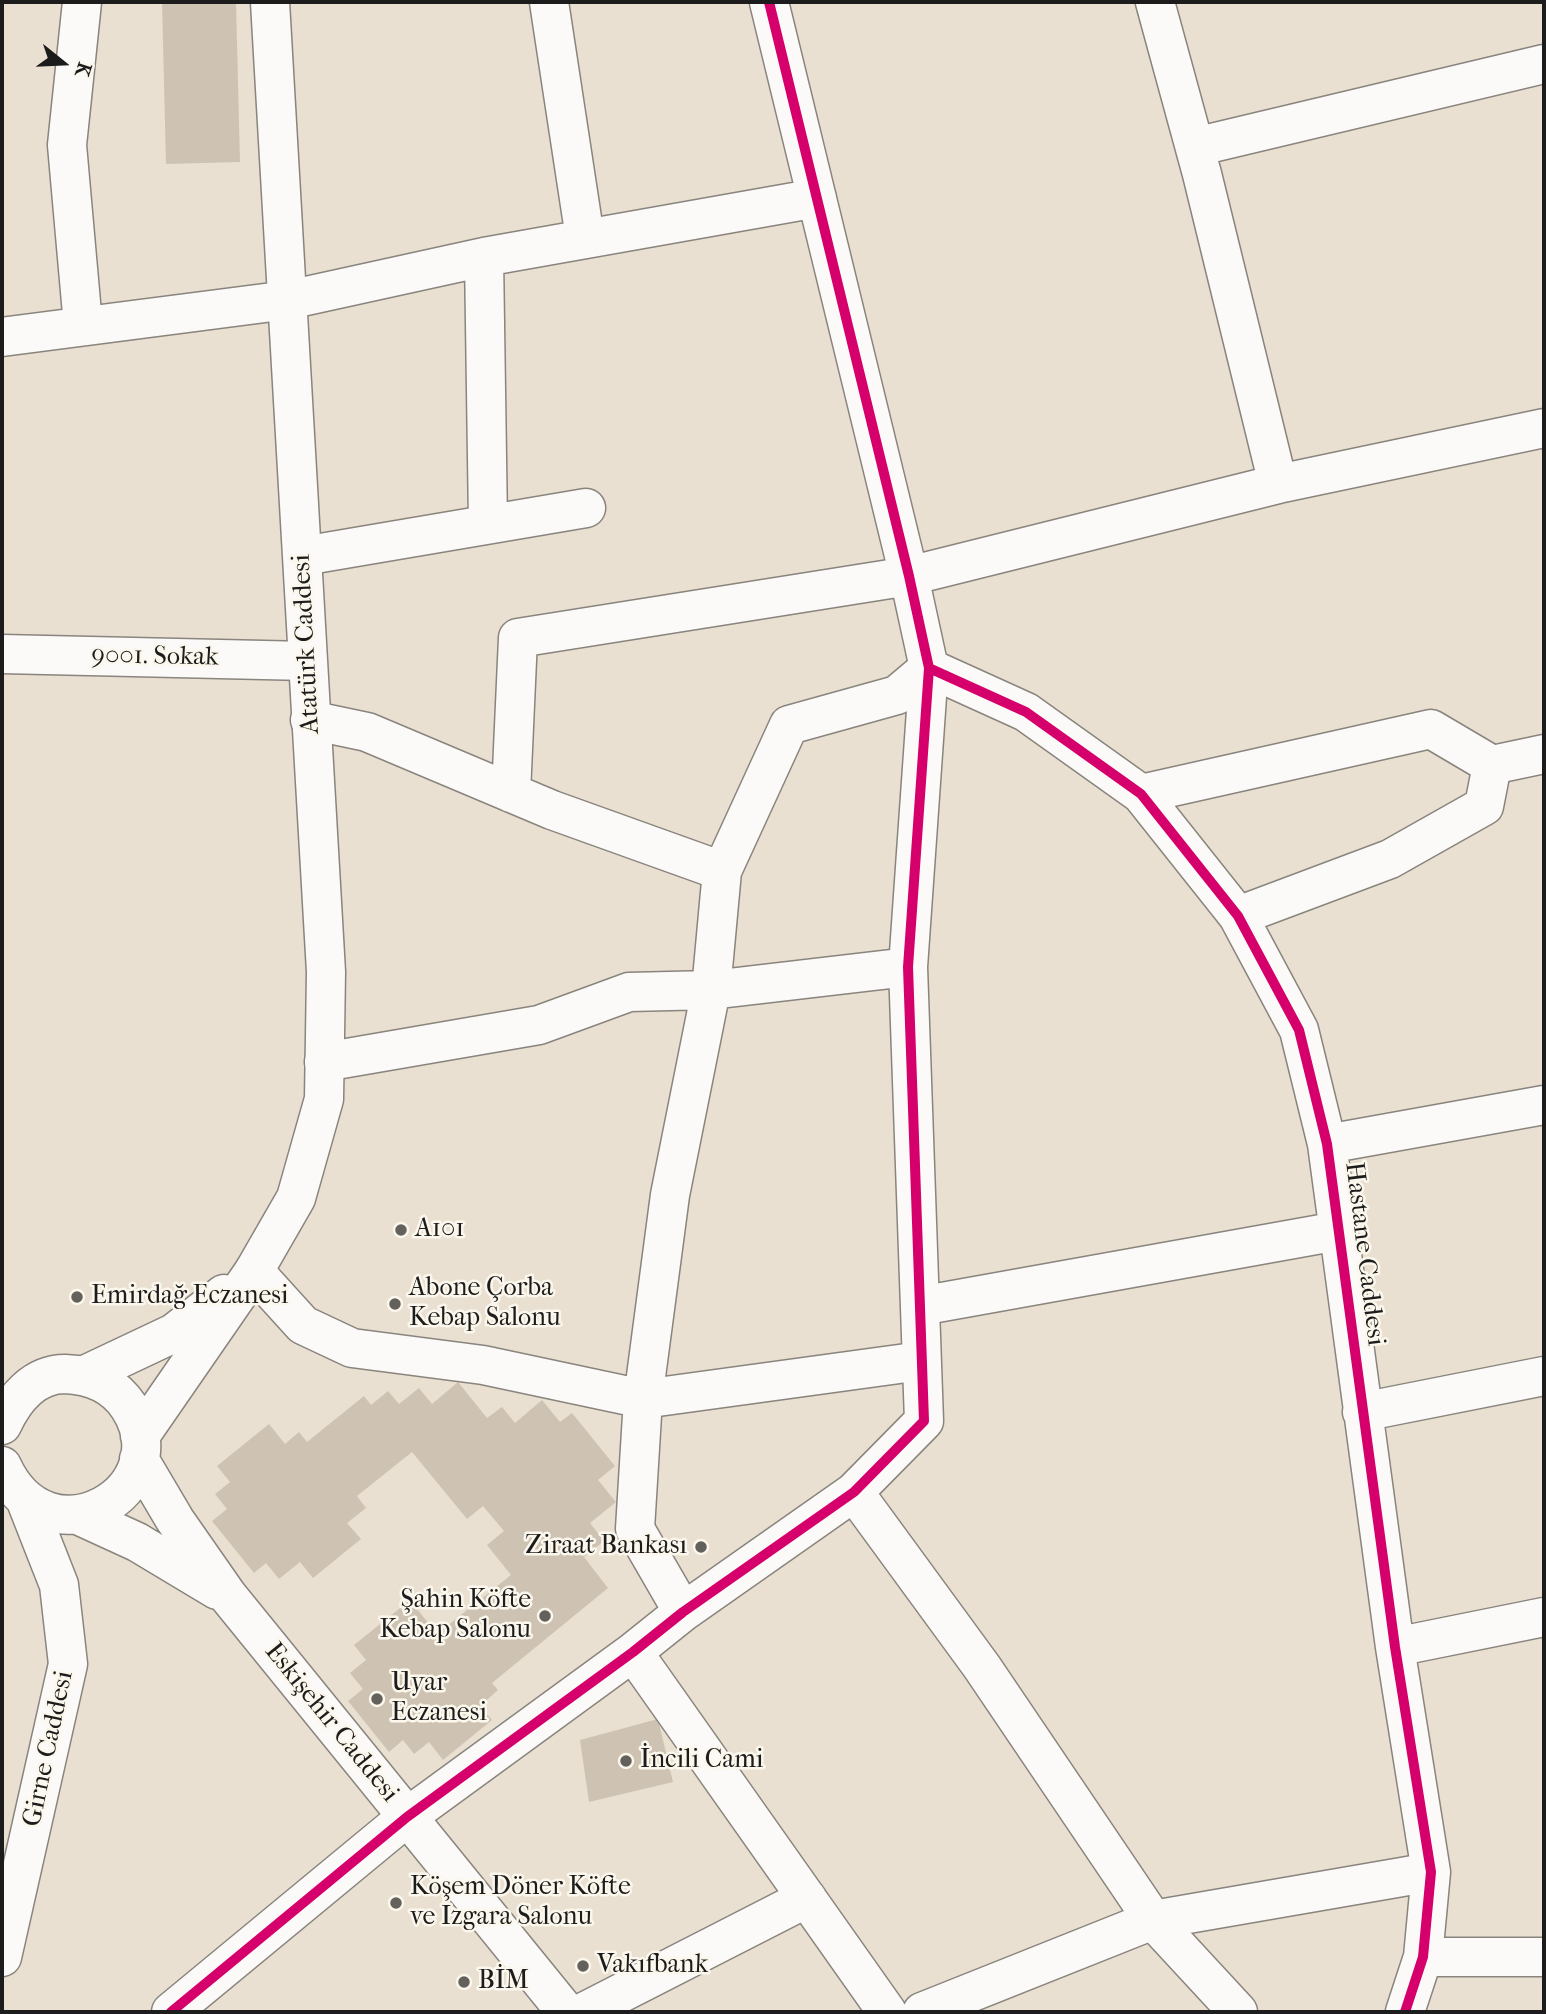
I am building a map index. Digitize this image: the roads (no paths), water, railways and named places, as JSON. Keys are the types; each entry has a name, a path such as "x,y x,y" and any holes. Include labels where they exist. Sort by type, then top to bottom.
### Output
{"street":[{"path":"82,2 67,145 83,325"},
{"name":"Atatürk Caddesi","path":"78,1516 99,1509 118,1497 132,1479 139,1448 254,1271 296,1198 324,1099 326,972 270,2"},
{"path":"549,2 585,238"},
{"path":"170,2012 407,1817 634,1652 683,1612 854,1492 924,1421 908,967 929,668 769,2"},
{"path":"1155,2 1195,147 1278,484"},
{"path":"1195,147 1544,64"},
{"path":"2,337 288,300 484,257 817,198"},
{"path":"484,257 488,524"},
{"path":"511,793 518,638 909,576 1278,484 1544,428"},
{"path":"303,556 586,508"},
{"name":"9001. Sokak","path":"2,654 307,661"},
{"path":"683,1612 635,1529 643,1399 670,1195 710,990 722,871 789,725 897,695 929,668"},
{"name":"Hastane Caddesi","path":"929,668 1026,712 1141,794 1238,916 1299,1030 1327,1144 1395,1647 1431,1872 1423,1958 1405,2012"},
{"path":"310,720 368,732 511,793 722,871"},
{"path":"1141,794 1430,729 1492,765 1544,754"},
{"path":"1238,916 1390,859 1484,806 1492,765"},
{"path":"324,1062 539,1025 629,992 710,990 908,967"},
{"path":"1327,1144 1544,1105"},
{"path":"920,1306 1338,1231"},
{"path":"254,1271 303,1325 352,1348 483,1365 643,1399 921,1361"},
{"name":"Atatürk Caddesi","path":"2,1425 10,1407 23,1391 41,1380 73,1375 174,1333 254,1271"},
{"path":"2,1378 73,1375"},
{"name":"Eskişehir Caddesi","path":"73,1375 105,1383 122,1397 134,1415 139,1448 175,1520 228,1597 566,2012"},
{"path":"1362,1412 1544,1377"},
{"name":"Eskişehir Caddesi","path":"10,1481 59,1516 78,1516 137,1542 228,1597"},
{"name":"Girne Caddesi","path":"2,1957 68,1664 59,1585 10,1481"},
{"path":"854,1492 982,1667 1153,1920 1238,2012"},
{"path":"1395,1647 1544,1616"},
{"path":"634,1652 887,2012"},
{"path":"922,2012 1153,1920 1431,1872"},
{"path":"584,2012 807,1898"},
{"path":"1423,1958 1544,1957"}],"place":[{"name":"A101","path":"401,1230"},
{"name":"Emirdağ Eczanesi","path":"77,1297"},
{"name":"Abone Çorba Kebap Salonu","path":"395,1304"},
{"name":"Ziraat Bankası","path":"701,1547"},
{"name":"Şahin Köfte Kebap Salonu","path":"545,1616"},
{"name":"Uyar Eczanesi","path":"377,1699"},
{"name":"İncili Cami","path":"626,1761"},
{"name":"Köşem Döner Köfte ve Izgara Salonu","path":"396,1903"},
{"name":"Vakıfbank","path":"583,1966"},
{"name":"BİM","path":"464,1982"}]}
